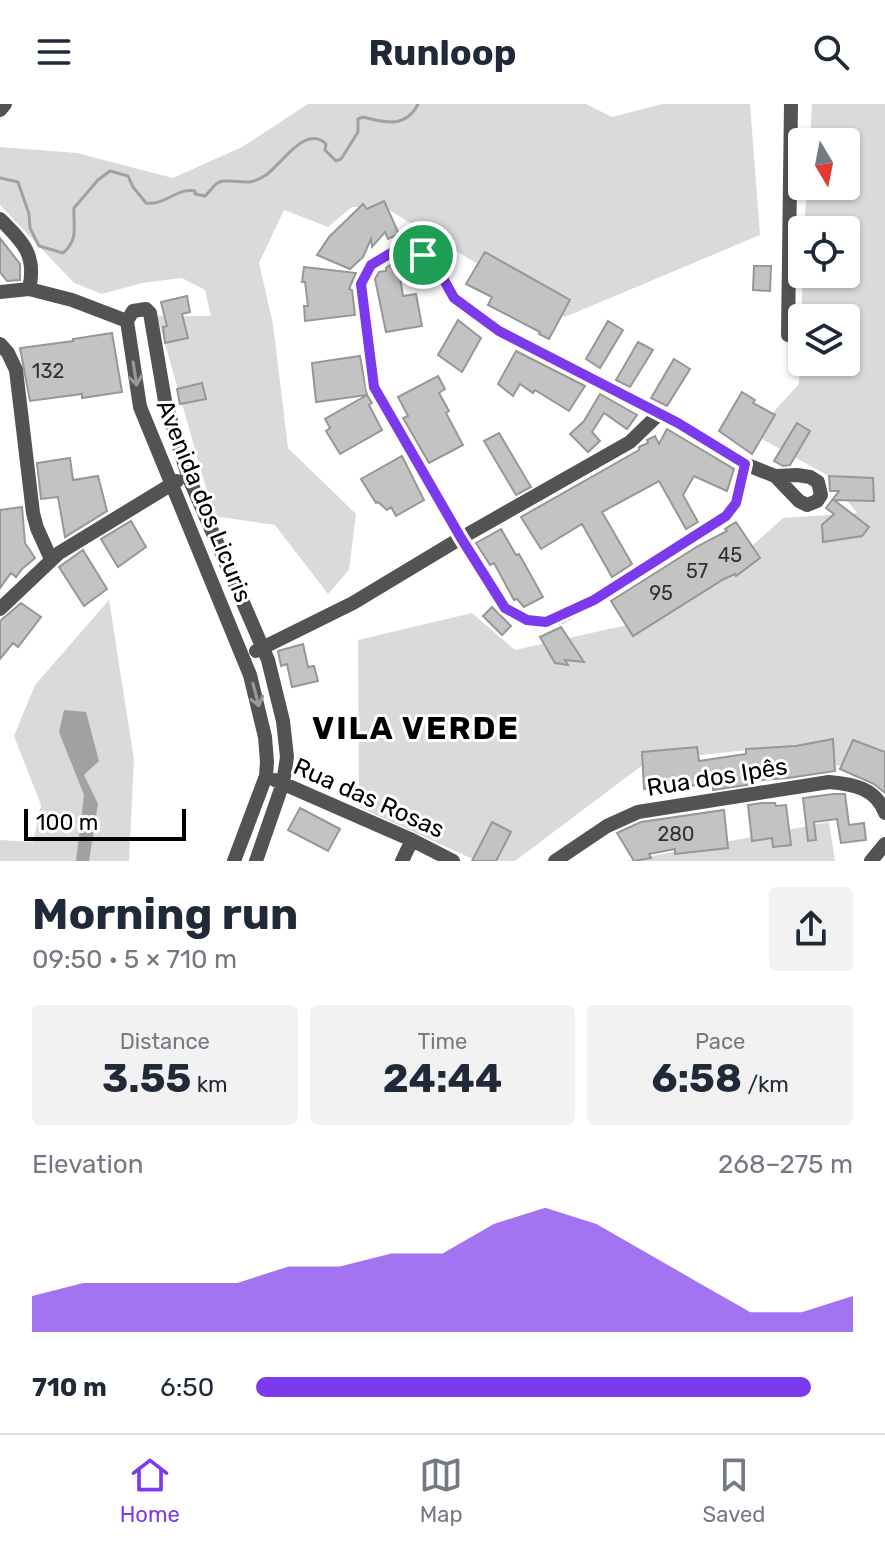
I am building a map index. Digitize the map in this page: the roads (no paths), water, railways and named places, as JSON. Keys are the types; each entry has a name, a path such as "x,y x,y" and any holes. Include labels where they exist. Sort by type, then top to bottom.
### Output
{"street":[{"path":"0,110 5,104"},
{"path":"788,304 791,104"},
{"path":"0,219 29,254 33,272 29,289"},
{"path":"745,464 736,503 726,516 594,600 546,622 527,620 505,608 374,387 361,284 371,265 391,253 423,255 439,271 454,298 499,331 678,423 745,464 775,476"},
{"path":"0,292 29,289 72,300 127,321"},
{"name":"Avenida dos Licuris","path":"234,861 266,776 265,737 244,657 140,407 127,321 133,311 146,309 150,313 165,401 188,476 276,685 287,757 283,783 256,861"},
{"path":"0,344 16,370 33,513 51,559"},
{"path":"244,657 353,603 630,442 658,415"},
{"path":"0,609 51,559 170,484 188,476"},
{"name":"Rua das Rosas","path":"266,776 453,861"},
{"name":"Rua dos Ipês","path":"555,861 607,826 638,812 815,784 855,784 876,797 885,813"},
{"path":"402,861 412,840"},
{"path":"871,861 885,844"}],"waterway":[{"path":"0,178 18,182 29,214 30,228 39,246 63,253 73,238 74,208 110,171 128,176 146,203 159,202 189,190 205,196 221,181 250,182 260,179 294,148 310,139 326,144 325,150 336,161 341,159 358,132 358,119 363,117 394,122 407,117 418,104"}],"district":[{"name":"VILA VERDE","path":"416,728"}]}
